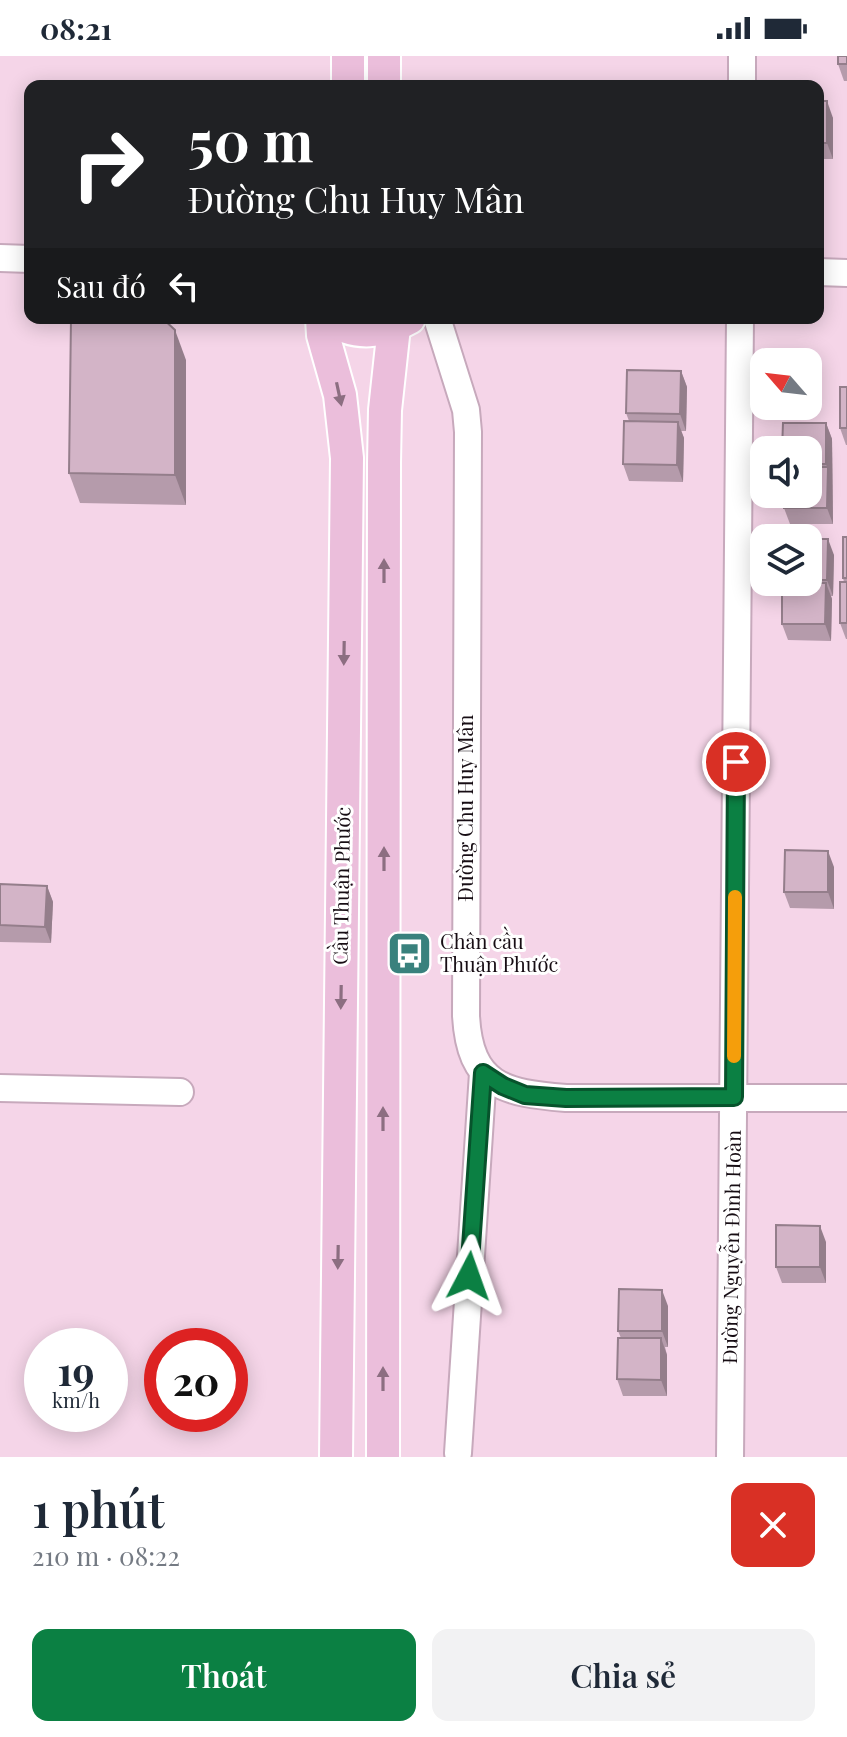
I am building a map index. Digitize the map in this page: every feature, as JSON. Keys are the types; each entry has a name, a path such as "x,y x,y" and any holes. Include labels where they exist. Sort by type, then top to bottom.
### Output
{"main road":[{"path":"348,56 348,80"},
{"path":"384,56 384,80"},
{"name":"Cầu Thuận Phước","path":"322,324 340,395 347,458 336,1457"},
{"path":"343,324 355,330 375,331 396,324"},
{"name":"Cầu Thuận Phước","path":"383,1457 384,463 385,410 402,324"}],"street":[{"path":"742,56 742,80"},
{"path":"0,258 24,259"},
{"path":"824,272 847,273"},
{"name":"Đường Chu Huy Mân","path":"439,324 466,410 468,432 466,1016 472,1056 483,1073"},
{"name":"Đường Nguyễn Đình Hoàn","path":"730,1457 740,324"},
{"path":"458,1453 483,1073 525,1095 566,1098 847,1098"},
{"path":"0,1088 180,1092"}],"building":[{"path":"838,56 847,56 847,64 838,64"},
{"path":"824,101 827,101 827,143 824,143"},
{"path":"71,324 168,324 175,330 175,475 69,473"},
{"path":"627,370 681,371 680,414 626,413"},
{"path":"840,387 847,387 847,428 840,428"},
{"path":"624,421 678,422 677,465 623,464"},
{"path":"783,423 826,423 826,464 822,464 822,436 783,436"},
{"path":"822,467 828,467 827,508 822,508"},
{"path":"843,537 847,537 847,578 843,578"},
{"path":"822,539 828,539 827,580 822,580"},
{"path":"840,582 847,582 847,623 840,623"},
{"path":"822,583 826,583 825,624 782,624 782,596 822,596"},
{"path":"785,850 828,851 828,892 784,892"},
{"path":"0,884 47,886 45,927 0,925"},
{"path":"776,1225 820,1226 820,1267 776,1267"},
{"path":"619,1289 662,1290 662,1331 618,1331"},
{"path":"618,1338 661,1338 661,1380 617,1379"}],"slow traffic":[{"path":"734,1056 735,897"}],"place":[{"name":"Chân cầu Thuận Phước","path":"409,953"}],"route":[{"path":"469,1276 483,1073 525,1095 566,1098 734,1097 736,762"}]}
